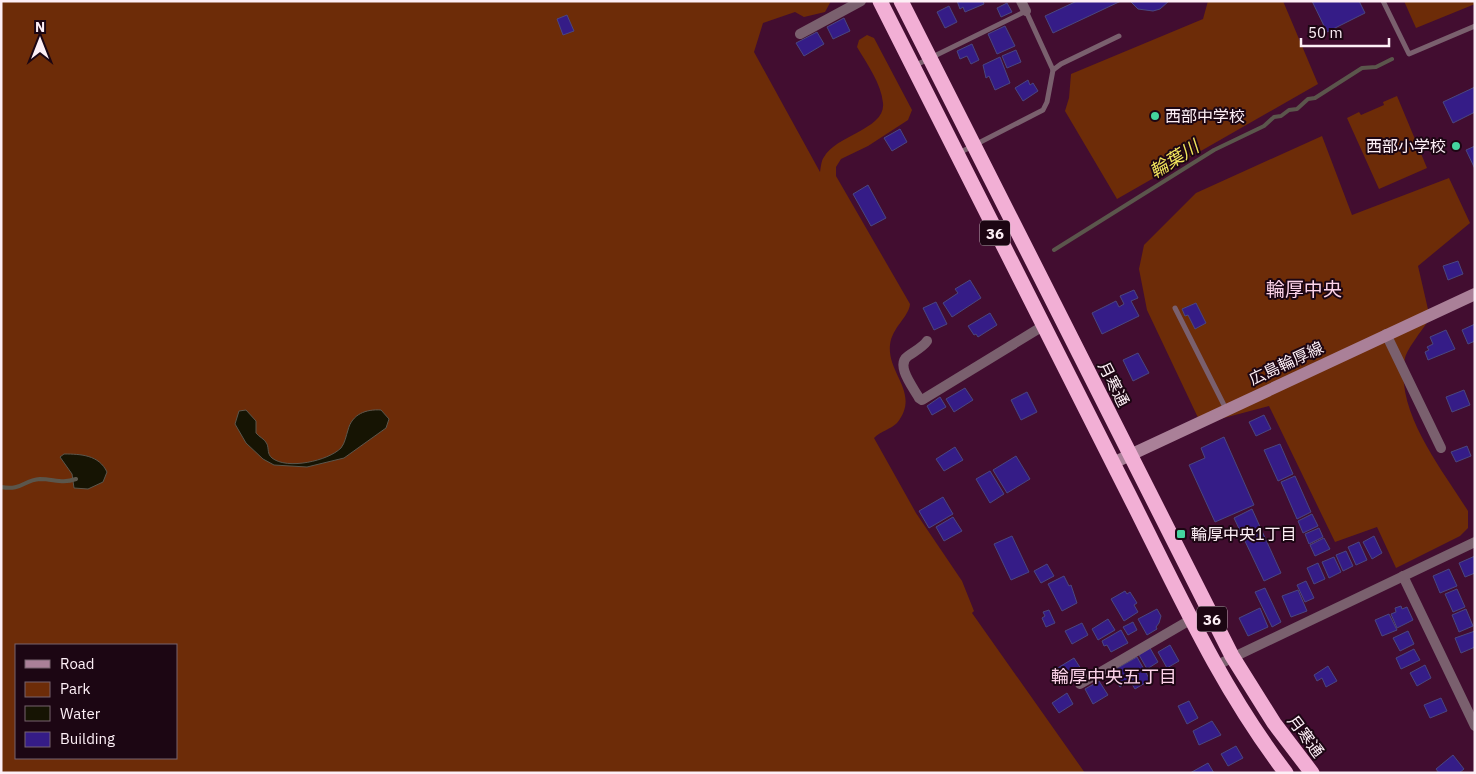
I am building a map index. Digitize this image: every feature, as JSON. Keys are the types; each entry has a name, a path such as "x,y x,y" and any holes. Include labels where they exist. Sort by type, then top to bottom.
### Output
{"highway":[{"name":"36","path":"880,1 1190,620 1215,666 1261,740 1286,773"},
{"name":"月寒通","path":"901,1 1232,656 1274,723 1312,773"}],"street":[{"path":"800,34 861,1"},
{"path":"1021,1 1026,11"},
{"name":"広島輪厚線","path":"1113,463 1475,294"},
{"path":"927,341 904,358 903,363 911,384 922,400 1043,326"},
{"path":"1386,334 1441,448"},
{"path":"1215,666 1232,656 1475,542"},
{"path":"1403,576 1475,726"},
{"path":"1080,684 1190,620"}],"lane":[{"path":"1384,1 1409,54 1475,26"},
{"path":"913,66 1026,11 1053,70 1047,102 1043,110 957,155"},
{"path":"1053,70 1061,64 1119,36"},
{"path":"1175,308 1227,409"}],"green space":[{"path":"1,1 831,1 825,12 804,17 795,12 763,23 754,52 820,172 823,159 830,149 869,126 882,112 882,96 873,74 857,47 859,40 867,35 874,38 912,110 908,120 868,146 841,159 836,167 836,176 910,304 907,313 891,339 890,345 890,355 905,393 906,402 897,423 874,438 916,513 962,581 974,611 972,613 1085,773 1,773"},
{"path":"1208,1 1283,1 1318,84 1117,199 1065,111 1069,98 1071,74 1203,19"},
{"path":"1404,1 1475,1 1475,4 1416,28"},
{"path":"1397,96 1427,168 1379,189 1347,118 1359,112 1361,115 1384,105 1383,102"},
{"path":"1322,136 1352,215 1449,178 1470,223 1418,266 1430,318 1405,358 1403,378 1413,419 1434,458 1468,511 1468,528 1460,536 1396,568 1377,527 1335,542 1269,406 1201,424 1147,310 1139,269 1144,245 1196,193"}],"water":[{"path":"246,410 256,421 256,433 266,442 270,456 279,462 297,464 317,460 335,453 341,448 353,420 360,414 370,410 381,410 389,419 386,428 344,458 307,467 274,465 263,459 246,443 235,424 239,411"},
{"path":"64,454 83,455 99,462 107,472 103,482 88,489 74,488 72,474 60,457"}],"building":[{"path":"957,1 983,1 984,4 965,12 963,7 960,9"},
{"path":"1077,1 1121,1 1053,33 1045,16"},
{"path":"1130,1 1169,1 1160,9 1153,11 1138,9"},
{"path":"1312,1 1359,1 1365,13 1327,32"},
{"path":"1007,3 1012,12 1001,17 997,8"},
{"path":"949,6 957,22 945,28 937,12"},
{"path":"567,15 574,31 563,35 557,19"},
{"path":"844,18 850,31 833,39 827,27"},
{"path":"1005,26 1015,46 997,54 988,34"},
{"path":"817,32 824,44 804,56 796,43"},
{"path":"972,44 979,60 971,64 967,56 960,59 957,51"},
{"path":"1016,50 1021,62 1007,68 1002,56"},
{"path":"1000,57 1010,83 995,90 989,76 986,78 983,65"},
{"path":"1028,80 1030,85 1033,83 1038,91 1023,101 1015,88"},
{"path":"1475,87 1475,112 1453,123 1443,102"},
{"path":"900,129 907,142 892,151 884,138"},
{"path":"1475,146 1475,169 1466,150"},
{"path":"868,185 886,218 871,226 853,194"},
{"path":"1458,261 1463,274 1448,280 1443,266"},
{"path":"970,280 981,298 952,317 943,303 958,293 955,289"},
{"path":"1134,290 1138,298 1131,301 1139,316 1102,334 1092,313 1116,301 1119,307 1124,304 1120,296"},
{"path":"936,302 947,324 934,330 923,308"},
{"path":"1196,303 1206,323 1195,329 1188,315 1185,316 1182,309"},
{"path":"990,313 997,325 978,337 976,334 974,335 968,326"},
{"path":"1475,324 1475,341 1468,344 1462,330"},
{"path":"1446,330 1455,349 1428,360 1425,352 1429,350 1427,347 1433,344 1430,337"},
{"path":"1138,353 1149,373 1133,381 1123,360"},
{"path":"965,388 973,400 954,412 946,399"},
{"path":"1464,390 1470,405 1452,412 1446,397"},
{"path":"1027,392 1037,412 1021,420 1011,400"},
{"path":"940,397 946,407 932,415 927,406"},
{"path":"1264,415 1271,429 1256,436 1249,422"},
{"path":"1224,437 1254,505 1215,522 1189,465 1205,458 1201,448"},
{"path":"1280,444 1293,474 1278,481 1264,450"},
{"path":"1467,446 1471,456 1456,462 1451,452"},
{"path":"955,447 963,460 944,471 936,459"},
{"path":"1016,456 1030,479 1007,493 993,470"},
{"path":"990,471 1004,494 990,503 976,479"},
{"path":"1295,476 1311,512 1297,519 1281,482"},
{"path":"943,497 953,514 929,528 919,511"},
{"path":"1252,509 1281,573 1264,581 1234,518"},
{"path":"1312,514 1318,526 1303,533 1298,521"},
{"path":"953,517 962,531 944,541 936,527"},
{"path":"1319,528 1323,537 1309,544 1305,534"},
{"path":"1012,536 1029,572 1011,580 994,544"},
{"path":"1374,536 1382,553 1372,559 1363,542"},
{"path":"1324,538 1330,549 1315,556 1310,545"},
{"path":"1359,542 1367,560 1356,565 1348,547"},
{"path":"1346,551 1353,566 1343,571 1336,555"},
{"path":"1475,556 1475,573 1465,577 1459,563"},
{"path":"1334,557 1341,572 1329,578 1322,562"},
{"path":"1318,563 1325,579 1314,584 1307,568"},
{"path":"1047,564 1054,576 1041,583 1034,571"},
{"path":"1449,569 1457,586 1440,593 1433,576"},
{"path":"1064,576 1069,586 1071,585 1077,603 1062,611 1048,584"},
{"path":"1306,581 1314,598 1305,602 1297,585"},
{"path":"1265,588 1281,622 1272,627 1255,592"},
{"path":"1457,589 1465,607 1453,612 1445,594"},
{"path":"1298,590 1307,611 1291,617 1282,596"},
{"path":"1125,591 1127,594 1130,592 1137,603 1134,605 1138,612 1124,621 1111,599"},
{"path":"1401,606 1402,609 1407,607 1413,620 1397,628 1391,614 1396,612 1395,608"},
{"path":"1260,608 1268,627 1248,636 1239,618"},
{"path":"1157,609 1161,616 1156,627 1157,629 1147,635 1138,619"},
{"path":"1466,609 1473,626 1459,632 1452,615"},
{"path":"1049,610 1055,623 1046,627 1042,618 1045,616 1043,612"},
{"path":"1389,614 1397,630 1382,636 1375,620"},
{"path":"1108,619 1115,630 1098,640 1092,629"},
{"path":"1133,622 1137,630 1128,635 1123,627"},
{"path":"1082,623 1088,635 1072,644 1065,631"},
{"path":"1121,630 1128,643 1111,652 1107,645 1104,646 1102,641"},
{"path":"1408,631 1414,644 1400,651 1393,638"},
{"path":"1475,631 1475,647 1461,653 1455,638"},
{"path":"1170,645 1179,661 1167,668 1158,652"},
{"path":"1150,648 1158,662 1147,669 1139,655"},
{"path":"1414,649 1420,660 1401,669 1396,658"},
{"path":"1137,657 1150,680 1135,689 1130,681 1120,687 1111,672"},
{"path":"1074,658 1083,672 1065,683 1056,669"},
{"path":"1425,665 1431,678 1417,686 1410,673"},
{"path":"1328,666 1337,681 1326,687 1322,678 1317,681 1314,675"},
{"path":"1099,681 1108,695 1093,704 1085,689"},
{"path":"1067,693 1073,704 1059,713 1052,703"},
{"path":"1441,698 1447,711 1430,718 1424,705"},
{"path":"1189,701 1198,718 1187,724 1178,706"},
{"path":"1212,721 1221,735 1199,745 1193,731"},
{"path":"1236,746 1243,758 1228,766 1221,754"},
{"path":"1453,755 1464,769 1459,773 1439,773 1436,769"},
{"path":"1208,763 1214,773 1190,773"}],"waterway":[{"name":"輪葉川","path":"1054,250 1214,150 1264,126 1274,117 1281,116 1289,110 1297,109 1308,99 1315,98 1362,68 1376,67 1392,59"},
{"path":"1,487 14,488 40,479 62,481 76,479"}],"place":[{"name":"西部中学校","path":"1155,116"},
{"name":"西部小学校","path":"1456,146"},
{"name":"輪厚中央1丁目","path":"1181,534"}],"district":[{"name":"輪厚中央","path":"1304,289"},
{"name":"輪厚中央五丁目","path":"1114,676"}]}
